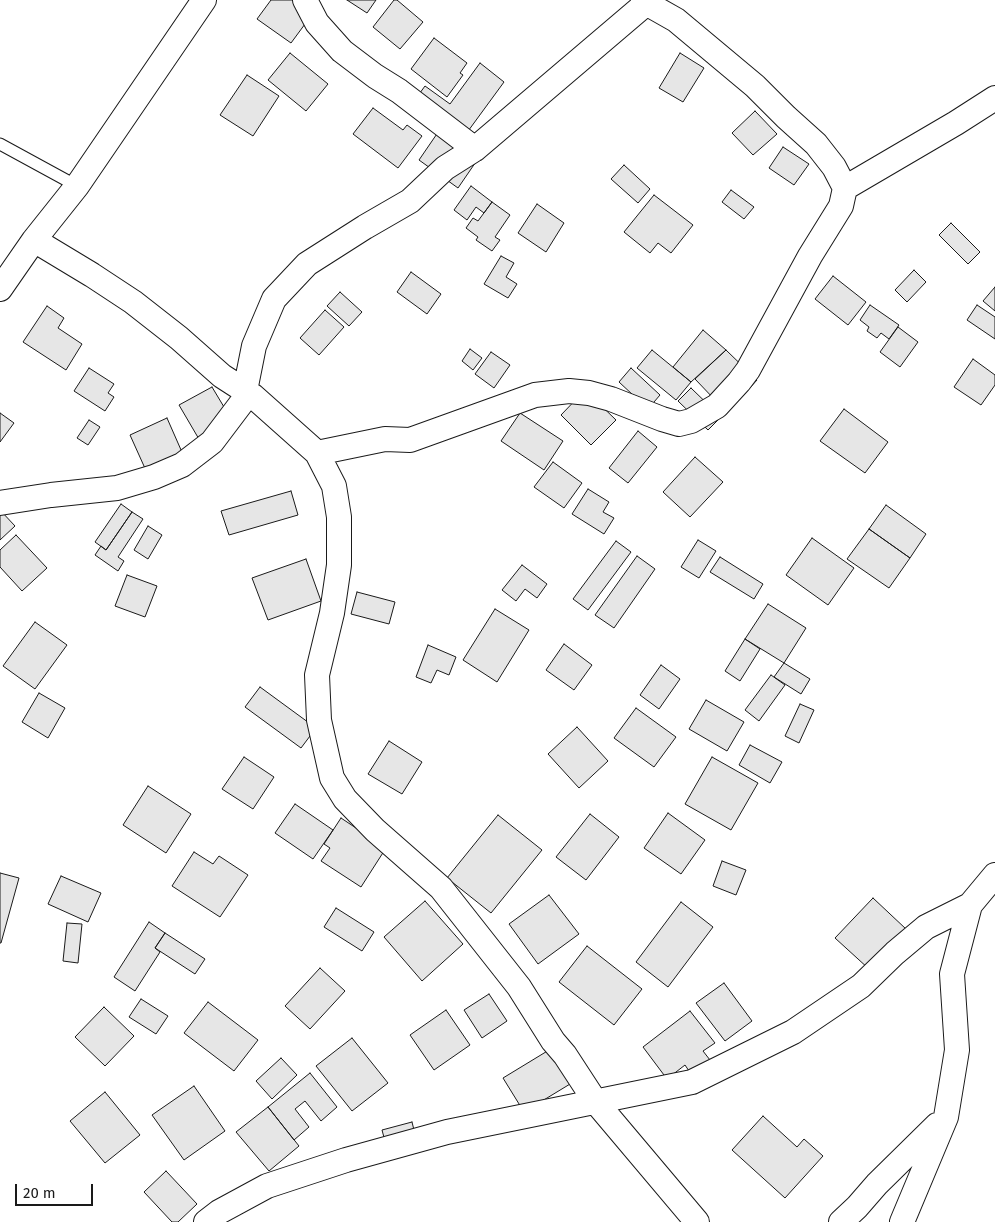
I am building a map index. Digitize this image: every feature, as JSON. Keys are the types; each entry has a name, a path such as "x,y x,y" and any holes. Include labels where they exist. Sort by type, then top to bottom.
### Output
{"street":[{"path":"0,290 34,240 77,186 204,0"},
{"path":"305,0 317,24 342,52 399,91 475,149"},
{"path":"0,503 117,488 154,477 182,465 212,442 247,392 254,346 274,299 307,264 410,201 445,168 475,149 646,1 676,20 754,86 816,144 834,167 844,188 841,206 810,256 748,370 718,406 691,421 679,424 611,399 589,393 569,391 535,394 410,440 385,439 317,453"},
{"path":"844,188 956,123 995,98"},
{"path":"34,240 133,302 179,338 222,376 247,392 317,453 334,486 339,517 339,565 332,613 317,675 319,720 332,778 345,799 375,830 441,888 520,987 553,1041 596,1101 696,1222"},
{"path":"206,1222 219,1212 267,1186 346,1160 447,1132 692,1082 794,1032 861,986 926,926 970,904 995,875"},
{"path":"902,1222 946,1117 957,1050 952,974 970,904"},
{"path":"841,1222 946,1117"}],"lane":[{"path":"0,144 77,186"}],"building":[{"path":"271,0 312,0 319,5 291,43 257,19"},
{"path":"347,0 376,0 367,13"},
{"path":"394,0 397,0 423,22 400,49 373,27"},
{"path":"434,38 467,63 460,73 463,75 447,97 411,69"},
{"path":"290,53 328,84 306,111 268,80"},
{"path":"680,53 704,68 683,102 659,88"},
{"path":"480,63 504,82 463,138 414,101 425,86 450,104"},
{"path":"247,75 279,96 253,136 220,115"},
{"path":"373,108 403,130 407,125 422,136 398,168 353,134"},
{"path":"755,111 777,134 753,155 732,133"},
{"path":"443,125 482,153 458,188 419,160"},
{"path":"783,147 809,164 794,185 769,168"},
{"path":"624,165 650,189 638,203 611,179"},
{"path":"471,186 492,202 484,213 476,207 467,220 454,210"},
{"path":"731,190 754,207 744,219 722,202"},
{"path":"654,195 693,225 671,253 658,243 650,253 624,232"},
{"path":"492,202 510,215 495,237 500,240 492,251 476,240 478,237 466,228 473,218 478,221"},
{"path":"537,204 564,223 546,252 518,233"},
{"path":"951,223 980,252 968,264 939,235"},
{"path":"501,256 514,263 506,277 517,284 508,298 484,284"},
{"path":"914,270 926,282 907,302 895,290"},
{"path":"411,272 441,294 427,314 397,292"},
{"path":"833,276 866,302 848,325 815,299"},
{"path":"995,287 995,311 983,301"},
{"path":"340,292 362,312 349,326 327,306"},
{"path":"870,305 899,325 889,339 881,333 877,338 867,331 869,327 860,320"},
{"path":"977,305 995,317 995,339 967,320"},
{"path":"47,306 64,318 58,328 82,344 66,370 23,342"},
{"path":"325,310 344,327 319,355 300,338"},
{"path":"898,327 918,342 900,367 880,352"},
{"path":"703,330 726,350 691,382 673,367"},
{"path":"470,349 482,358 473,370 462,361"},
{"path":"652,350 691,382 676,400 637,368"},
{"path":"726,350 757,380 738,401 726,390 716,401 695,379"},
{"path":"491,352 510,365 494,388 475,374"},
{"path":"973,359 995,375 995,385 981,405 954,387"},
{"path":"89,368 114,384 108,393 114,397 105,411 74,391"},
{"path":"631,368 660,395 648,409 619,382"},
{"path":"212,387 236,427 203,446 179,405"},
{"path":"691,388 721,417 708,430 678,401"},
{"path":"585,390 616,420 591,445 561,415"},
{"path":"844,409 888,442 865,473 820,441"},
{"path":"0,413 14,423 0,442"},
{"path":"520,413 563,441 544,470 501,441"},
{"path":"167,418 185,459 148,475 130,435"},
{"path":"89,420 100,427 88,445 77,438"},
{"path":"638,431 657,447 628,483 609,468"},
{"path":"695,457 723,482 690,517 663,492"},
{"path":"553,462 582,483 564,508 534,487"},
{"path":"588,489 609,502 603,512 614,518 604,534 572,514"},
{"path":"291,491 298,515 229,535 221,511"},
{"path":"121,504 132,512 106,550 95,542"},
{"path":"886,505 926,534 910,558 869,529"},
{"path":"0,510 15,526 0,540"},
{"path":"132,512 143,519 118,557 124,561 118,571 95,555 101,546 106,550"},
{"path":"148,526 162,535 148,559 134,550"},
{"path":"869,529 910,558 889,588 847,559"},
{"path":"16,535 47,568 22,591 0,567 0,550"},
{"path":"812,538 854,568 828,605 786,575"},
{"path":"698,540 716,551 699,578 681,567"},
{"path":"616,541 631,552 588,610 573,599"},
{"path":"637,556 655,569 614,628 595,615"},
{"path":"720,557 763,584 754,599 710,572"},
{"path":"306,559 321,601 268,620 252,578"},
{"path":"522,565 547,584 537,598 525,589 516,601 502,590"},
{"path":"127,575 157,586 145,617 115,606"},
{"path":"357,592 395,602 389,624 351,614"},
{"path":"768,604 806,628 784,663 745,639"},
{"path":"495,609 529,630 497,682 463,660"},
{"path":"35,622 67,645 35,689 3,666"},
{"path":"745,639 760,649 740,681 725,671"},
{"path":"564,644 592,665 574,690 546,670"},
{"path":"428,645 456,657 449,675 437,670 431,683 416,677"},
{"path":"784,663 810,679 801,694 774,677"},
{"path":"661,665 680,679 659,709 640,695"},
{"path":"771,675 785,685 759,721 745,710"},
{"path":"260,687 316,728 301,748 245,707"},
{"path":"39,693 65,708 48,738 22,722"},
{"path":"706,700 744,722 727,751 689,729"},
{"path":"800,704 814,710 799,743 785,736"},
{"path":"636,708 676,737 654,767 614,738"},
{"path":"577,727 608,761 579,788 548,754"},
{"path":"389,741 422,762 402,794 368,774"},
{"path":"750,745 782,762 770,783 739,765"},
{"path":"244,757 274,777 253,809 222,789"},
{"path":"712,757 758,783 731,830 685,804"},
{"path":"148,786 191,814 166,853 123,825"},
{"path":"295,804 333,830 313,859 275,833"},
{"path":"668,813 705,840 681,874 644,848"},
{"path":"590,814 619,837 586,880 556,857"},
{"path":"498,815 542,850 491,913 447,878"},
{"path":"341,818 386,848 361,887 321,861 330,848 324,844"},
{"path":"194,852 213,864 219,856 248,875 220,917 172,886"},
{"path":"722,861 746,870 736,895 713,886"},
{"path":"0,873 19,878 1,943 0,943"},
{"path":"61,876 101,893 88,922 48,904"},
{"path":"549,895 579,934 538,964 509,924"},
{"path":"873,898 906,929 869,969 835,938"},
{"path":"425,901 463,944 422,981 384,937"},
{"path":"681,902 713,927 668,987 636,962"},
{"path":"336,908 374,932 362,951 324,927"},
{"path":"149,922 165,933 155,948 160,952 135,991 114,977"},
{"path":"67,923 82,924 78,963 63,961"},
{"path":"165,933 205,959 195,974 155,948"},
{"path":"587,946 642,989 614,1025 559,982"},
{"path":"320,968 345,991 310,1029 285,1006"},
{"path":"724,983 752,1021 725,1041 696,1003"},
{"path":"489,994 507,1021 482,1038 464,1010"},
{"path":"141,999 168,1016 156,1034 129,1017"},
{"path":"208,1002 258,1040 234,1071 184,1033"},
{"path":"104,1007 134,1036 105,1066 75,1037"},
{"path":"446,1010 470,1045 434,1070 410,1035"},
{"path":"690,1011 715,1043 703,1051 710,1060 691,1074 685,1065 667,1079 643,1047"},
{"path":"352,1038 388,1083 352,1111 316,1066"},
{"path":"554,1047 575,1081 524,1112 503,1078"},
{"path":"281,1058 297,1075 272,1099 256,1081"},
{"path":"310,1073 337,1107 321,1121 305,1101 295,1109 309,1127 294,1140 268,1107"},
{"path":"194,1086 225,1131 184,1160 152,1115"},
{"path":"105,1092 140,1135 105,1163 70,1121"},
{"path":"268,1107 299,1146 269,1171 236,1132"},
{"path":"763,1116 797,1147 804,1139 823,1156 785,1198 732,1150"},
{"path":"412,1122 416,1138 386,1145 382,1130"},
{"path":"166,1171 197,1204 178,1222 172,1222 144,1192"}]}
